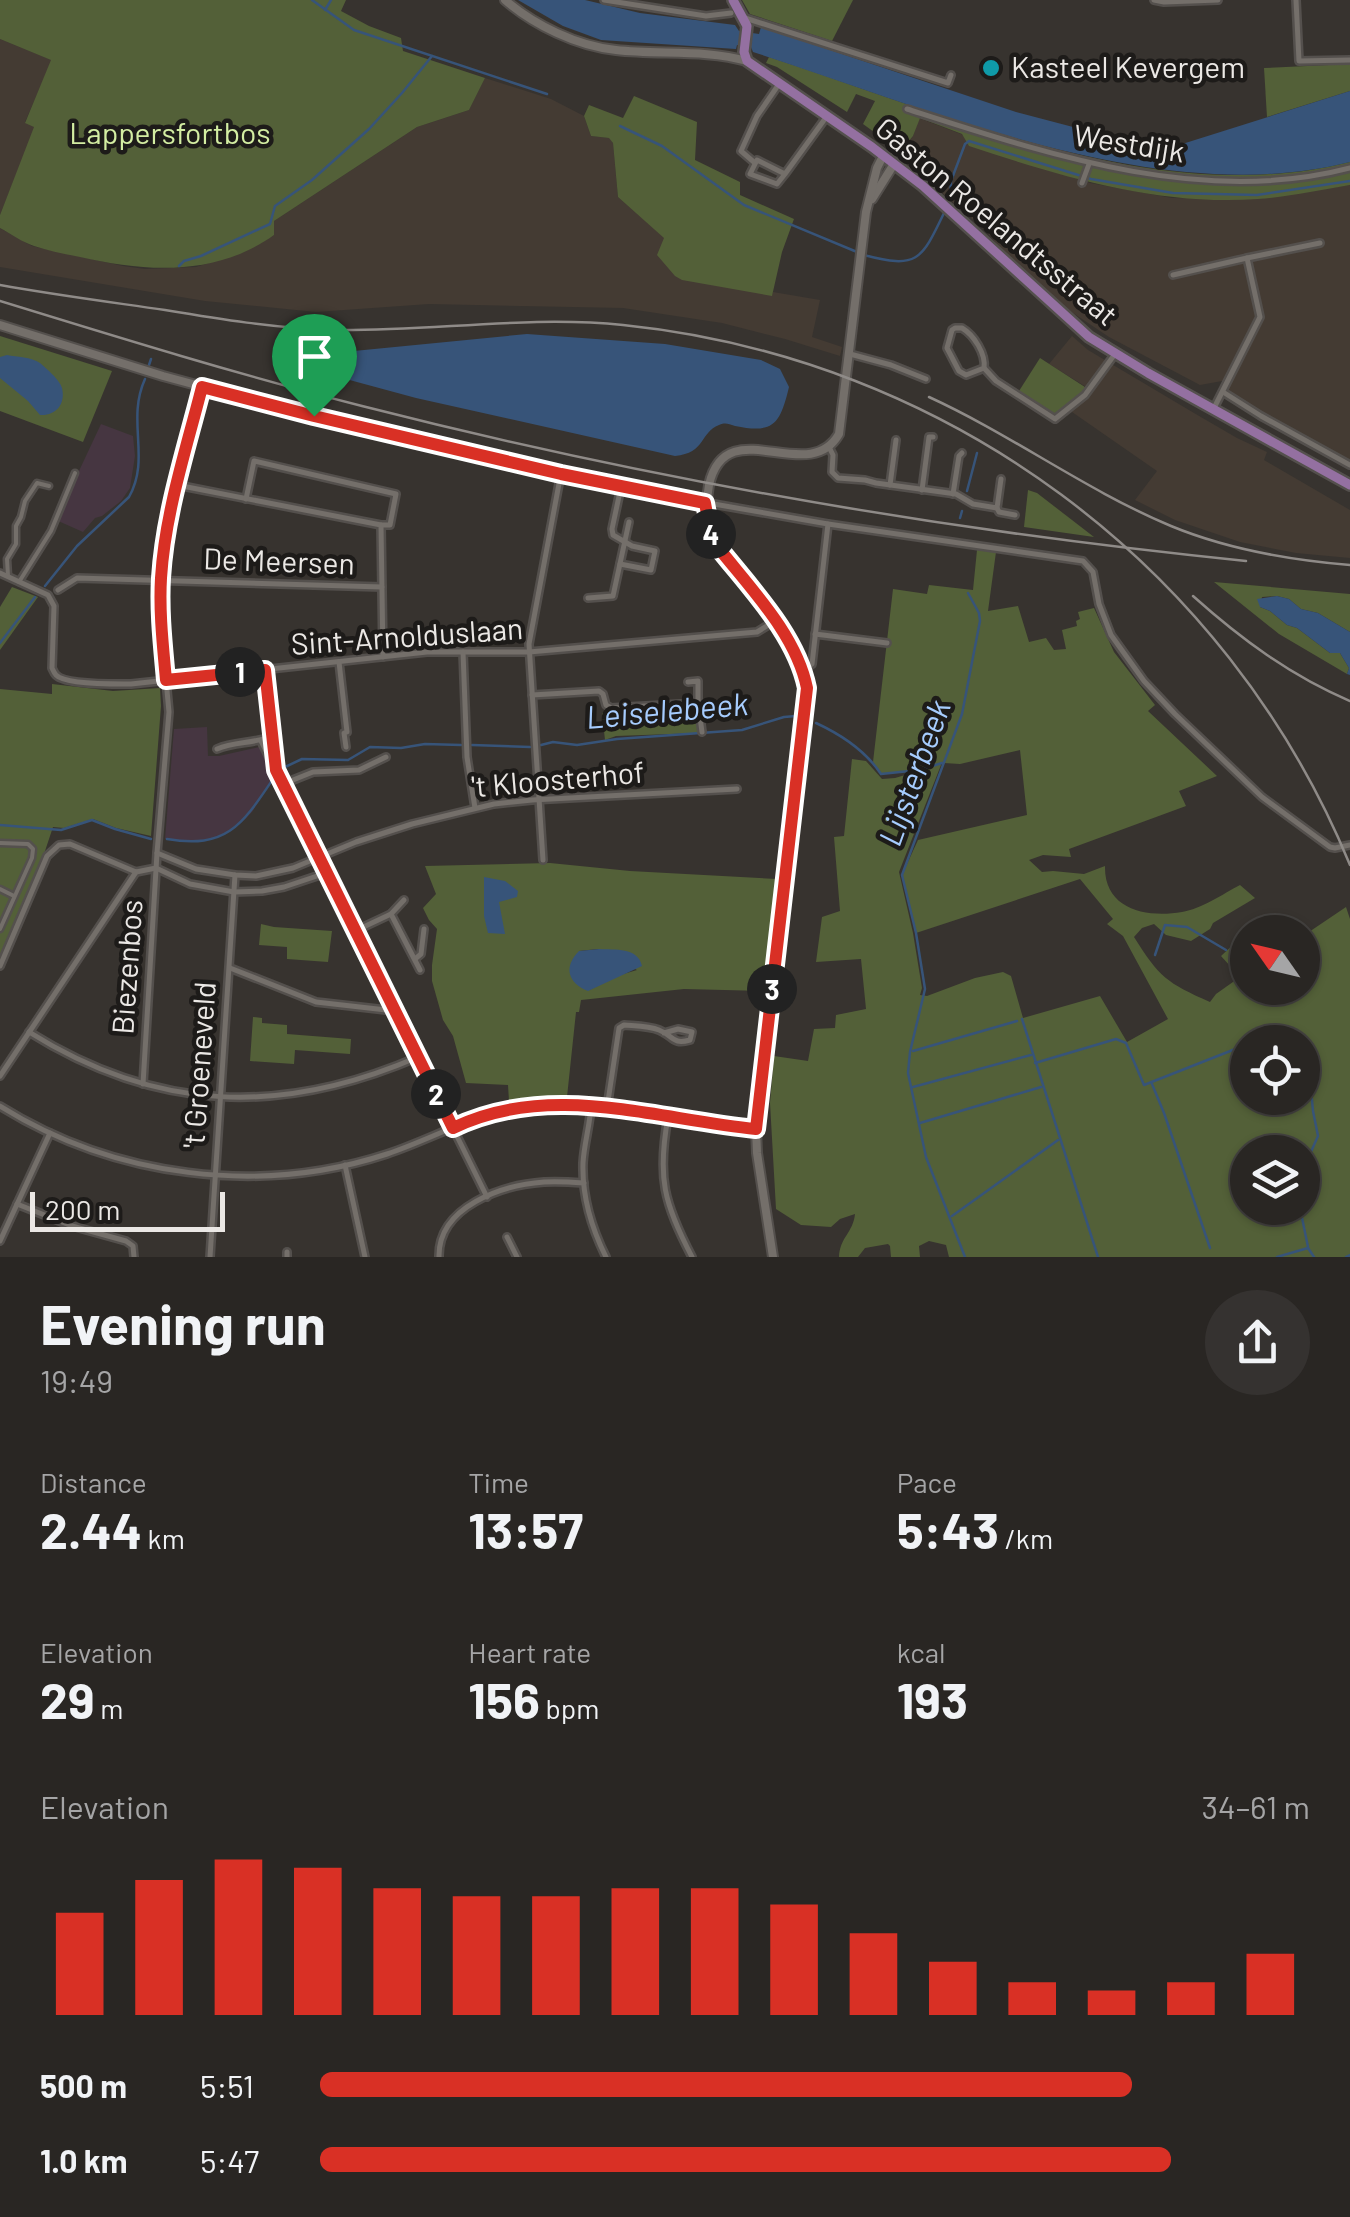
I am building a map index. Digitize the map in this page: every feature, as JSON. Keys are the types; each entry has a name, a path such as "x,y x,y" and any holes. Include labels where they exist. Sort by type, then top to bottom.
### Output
{"main road":[{"path":"504,0 539,23 601,48 747,61 747,26 733,0"},
{"name":"Gaston Roelandtsstraat","path":"747,61 894,164 941,202 1076,327 1115,354 1350,485"},
{"path":"773,1256 756,1129 807,688 804,670 789,640 717,546 705,503 714,470 732,453 753,448 801,456 829,447 839,434 866,212 884,156"},
{"path":"866,212 894,164"},
{"path":"0,325 202,387 314,416 705,503"}],"street":[{"path":"604,0 706,16 730,13"},
{"path":"1154,0 1218,0"},
{"path":"1296,0 1299,61 1350,60"},
{"path":"742,17 948,84 951,75"},
{"path":"779,84 757,116 741,151 755,162 784,174"},
{"name":"Westdijk","path":"907,109 1035,150 1170,177 1253,181 1292,179 1350,168"},
{"path":"755,162 750,174 777,184 823,114"},
{"path":"1083,182 1090,164"},
{"path":"1173,275 1320,243"},
{"path":"1213,409 1260,317 1248,258"},
{"path":"984,368 966,375 959,370 948,348 952,330 959,327 968,331 984,357 984,368 996,381 1055,420 1085,395 1115,354"},
{"path":"850,354 926,379"},
{"name":"Biezenbos","path":"143,1084 169,712 161,582 166,532 202,387"},
{"path":"1223,392 1350,465"},
{"path":"922,490 930,437 933,438"},
{"path":"890,485 896,440"},
{"path":"829,447 833,455 831,469 838,478 954,494 972,504 1014,515"},
{"path":"954,494 962,453"},
{"path":"176,485 390,526 396,494 254,460 246,498"},
{"path":"19,582 52,531 75,473"},
{"path":"543,860 529,644 561,474"},
{"path":"996,508 1001,479"},
{"path":"8,576 7,559 16,544 14,530 25,501 37,484 48,486"},
{"path":"620,564 650,570 655,551 632,546 612,533 621,487"},
{"path":"705,503 958,544 1054,555 1087,564 1117,646 1160,699 1273,807 1330,847 1350,845"},
{"path":"588,598 613,596 629,522"},
{"path":"804,670 812,664 828,524"},
{"path":"382,525 383,657"},
{"name":"Sint-Arnolduslaan","path":"0,573 52,600 52,668 59,678 122,684 428,652 529,652 757,632 774,621"},
{"name":"De Meersen","path":"58,590 77,578 382,588"},
{"path":"814,634 886,643"},
{"path":"462,652 467,757 475,808"},
{"path":"340,662 346,747"},
{"path":"265,670 276,770"},
{"path":"688,682 698,681 702,732"},
{"path":"532,695 599,690 606,705 612,708 698,703"},
{"path":"217,750 272,736"},
{"path":"262,741 488,1198"},
{"path":"283,784 319,771 359,770 386,758"},
{"name":"'t Kloosterhof","path":"157,853 196,869 235,876 275,873 369,838 475,808 539,800 737,789"},
{"path":"0,843 28,844 33,850 0,929"},
{"path":"0,966 54,847 70,844 136,872 156,868 200,887 234,892 284,887 327,873"},
{"path":"0,1076 136,872"},
{"name":"'t Groeneveld","path":"210,1257 235,876"},
{"path":"0,890 15,896"},
{"path":"356,931 392,914 404,900"},
{"path":"392,914 420,970"},
{"path":"415,959 421,954 424,930"},
{"path":"229,968 316,1002 395,1010"},
{"path":"607,1108 618,1028 624,1025 657,1030 673,1040 685,1042 692,1032 664,1033"},
{"path":"29,1032 89,1065 143,1084 220,1098 334,1087 418,1057"},
{"path":"0,1106 50,1133 123,1160 215,1175 266,1176 345,1165 389,1154 478,1117 522,1106 591,1106 756,1129"},
{"path":"591,1106 584,1183 594,1234 606,1257"},
{"path":"668,1117 663,1144 663,1186 672,1218 692,1257"},
{"path":"0,1242 50,1133"},
{"path":"345,1165 365,1257"},
{"path":"439,1257 442,1236 450,1220 462,1211 528,1184 584,1183"},
{"path":"17,1204 72,1226 129,1242 134,1257"},
{"path":"507,1237 517,1257"},
{"path":"764,1257 773,1256"}],"shaded area":[{"path":"0,39 52,60 25,122 35,127 0,215"},
{"path":"485,78 551,99 584,116 591,136 610,138 618,197 665,238 772,295 773,292 820,300 812,337 842,347 840,356 722,323 623,308 429,304 316,312 205,301 0,267 0,228 32,246 145,269 196,267 244,252 274,235 274,221 417,127 469,110"},
{"path":"919,118 1090,183 1172,198 1257,199 1350,185 1350,463 1226,391 1222,381 1200,385 1109,337 1067,309 898,154 913,136"},
{"path":"1072,336 1088,350 1267,452 1264,460 1350,510 1350,558 1240,542 1175,520 1135,500 1157,471 1072,412 1091,390 1049,364"},
{"path":"101,424 133,436 135,456 130,488 121,501 95,518 83,532 56,520"},
{"path":"207,727 208,756 259,747 274,778 252,812 220,837 188,842 165,839 174,729"}],"green space":[{"name":"Lappersfortbos","path":"0,0 346,0 341,11 401,38 403,51 485,78 469,110 417,127 274,221 274,235 251,249 228,258 180,267 105,262 34,246 0,228 0,215 34,127 25,123 51,60 0,39"},
{"path":"742,0 853,0 832,41 750,14"},
{"path":"769,57 1055,149 1130,165 1205,174 1278,174 1350,162 1350,185 1258,199 1147,193 1075,178 969,146 962,134 920,118 913,136 898,154 863,124 875,101 856,94 847,112 766,63"},
{"path":"1350,64 1350,91 1267,117 1264,68"},
{"path":"634,96 697,122 695,160 740,182 740,195 794,219 772,296 682,280 657,255 664,238 618,197 613,143 609,138 591,136 584,116 589,105 623,118"},
{"path":"0,336 112,371 83,442 0,411"},
{"path":"1040,358 1088,389 1058,414 1019,391"},
{"path":"1028,490 1037,493 1094,537 1024,527"},
{"path":"977,550 996,552 988,611 1018,606 1029,642 1046,638 1054,650 1066,649 1062,630 1077,626 1078,612 1094,608 1114,652 1155,705 1148,711 1217,776 1179,791 1186,806 1069,849 1071,857 1043,855 1029,860 1042,872 1084,874 1105,866 1112,893 1130,908 1142,912 1169,914 1189,910 1240,885 1255,898 1191,941 1166,935 1154,924 1142,928 1134,937 1165,977 1210,1002 1230,984 1230,1005 1320,1005 1320,925 1346,907 1350,919 1350,1257 949,1257 946,1245 929,1241 919,1246 920,1257 891,1257 888,1244 865,1248 858,1257 839,1257 855,1214 831,1227 801,1225 776,1209 770,1103 774,1056 808,1061 814,1029 835,1028 836,1015 866,1009 861,959 816,962 822,917 840,911 834,837 844,836 852,759 866,761 882,779 919,771 881,774 873,762 893,589 927,594 929,585 973,590","holes":["1020,750 1027,815 918,840 902,875 916,933 1080,879 1113,919 1107,924 1123,936 1168,1019 1127,1042 1100,996 1023,1018 1011,976 1003,972 920,995 913,933 899,872 939,765"]},
{"path":"1214,582 1350,594 1350,632 1318,613 1301,609 1289,599 1262,597 1260,607 1330,653 1340,653 1349,668 1347,674 1279,634"},
{"path":"12,587 38,597 0,650 0,607"},
{"path":"52,684 113,691 160,688 151,836 93,819 64,828 53,827 0,958 0,689 52,694"},
{"path":"695,709 699,733 616,736 605,740 602,713 611,713 611,717 606,717 607,729 641,725 641,715 634,711 652,710 646,714 648,724 682,724 681,714 675,710"},
{"path":"550,863 776,879 764,991 684,989 581,1000 576,1012 567,1097 509,1101 508,1085 466,1083 453,1036 443,1020 432,981 437,929 423,908 436,894 425,866","holes":["598,949 637,970 589,990 579,951"]},
{"path":"261,924 332,931 328,962 287,959 287,947 259,945"},
{"path":"1230,948 1230,966 1221,956"},
{"path":"253,1017 262,1018 262,1023 287,1025 287,1034 351,1039 350,1054 295,1050 294,1064 250,1061"}],"water":[{"path":"518,0 585,0 640,13 735,25 739,31 759,34 761,27 1016,112 1140,141 1179,145 1350,91 1350,162 1277,173 1202,173 1125,164 971,125 753,52 751,47 601,40 563,26"},
{"path":"527,334 665,344 761,360 780,369 789,387 778,418 767,427 721,424 708,432 698,447 675,456 416,398 272,359"},
{"path":"7,355 40,363 59,381 62,400 58,408 40,415 0,378 0,357"},
{"path":"1277,596 1350,632 1350,675 1340,653 1330,653 1260,607 1257,599"},
{"path":"484,877 505,881 518,891 517,897 499,902 505,934 488,933"},
{"path":"579,951 631,953 642,966 588,991 572,979 571,963"}],"waterway":[{"name":"Lijsterbeek","path":"312,0 354,30 547,94"},
{"path":"325,10 331,0"},
{"name":"Leiselebeek","path":"179,266 270,224 275,206 312,180 369,129 432,56"},
{"name":"Lijsterbeek","path":"620,126 662,146 744,205 857,252"},
{"path":"947,205 951,181 969,141 1091,179 1173,193 1257,195 1350,181"},
{"name":"Lijsterbeek","path":"864,255 896,261 915,257 929,242 944,213"},
{"name":"Leiselebeek","path":"149,365 151,359"},
{"name":"Leiselebeek","path":"45,586 77,546 129,497 138,468 138,410 145,379"},
{"name":"Lijsterbeek","path":"967,491 977,453"},
{"name":"Lijsterbeek","path":"960,518 962,511"},
{"name":"Lijsterbeek","path":"965,1257 926,1157 908,1073 925,989 902,875 962,714 980,621 968,593"},
{"name":"Leiselebeek","path":"0,643 35,597"},
{"name":"Leiselebeek","path":"541,745 742,730 796,716"},
{"name":"Leiselebeek","path":"816,723 852,744 881,774 942,763"},
{"name":"Leiselebeek","path":"285,767 302,759 348,760 370,747 461,745"},
{"name":"Leiselebeek","path":"472,745 530,747"},
{"name":"Leiselebeek","path":"167,839 219,837 242,821 273,779"},
{"name":"Leiselebeek","path":"0,825 61,830 92,820 151,839"},
{"path":"1155,955 1165,925 1187,927 1226,950"},
{"path":"1022,1019 1098,1257"},
{"path":"913,1051 1017,1021"},
{"path":"1035,1063 1116,1039 1126,1043 1144,1085 1230,1051"},
{"path":"913,1087 1031,1055"},
{"path":"1152,1084 1210,1248"},
{"path":"920,1123 1041,1087"},
{"path":"1314,1115 1318,1135"},
{"path":"952,1216 1058,1140"},
{"path":"1303,1225 1308,1247"},
{"path":"1277,1257 1308,1248 1314,1257"},
{"path":"1346,1257 1350,1255"}],"railway":[{"path":"0,285 309,329 550,322 623,325 742,345 855,381 962,431 1061,494 1151,571 1230,658 1296,757 1350,865"},
{"path":"0,301 316,394 471,433 691,480 1023,535 1246,561"},
{"path":"929,397 1171,526 1259,553 1350,565"},
{"path":"1193,596 1267,655 1350,701"}],"place":[{"name":"Kasteel Kevergem","path":"991,68"}],"route":[{"path":"202,387 314,416 705,503 717,546 789,640 804,670 807,688 756,1129 566,1104 512,1108 453,1128 276,770 265,670 166,680 161,610 163,553 202,387"}]}
